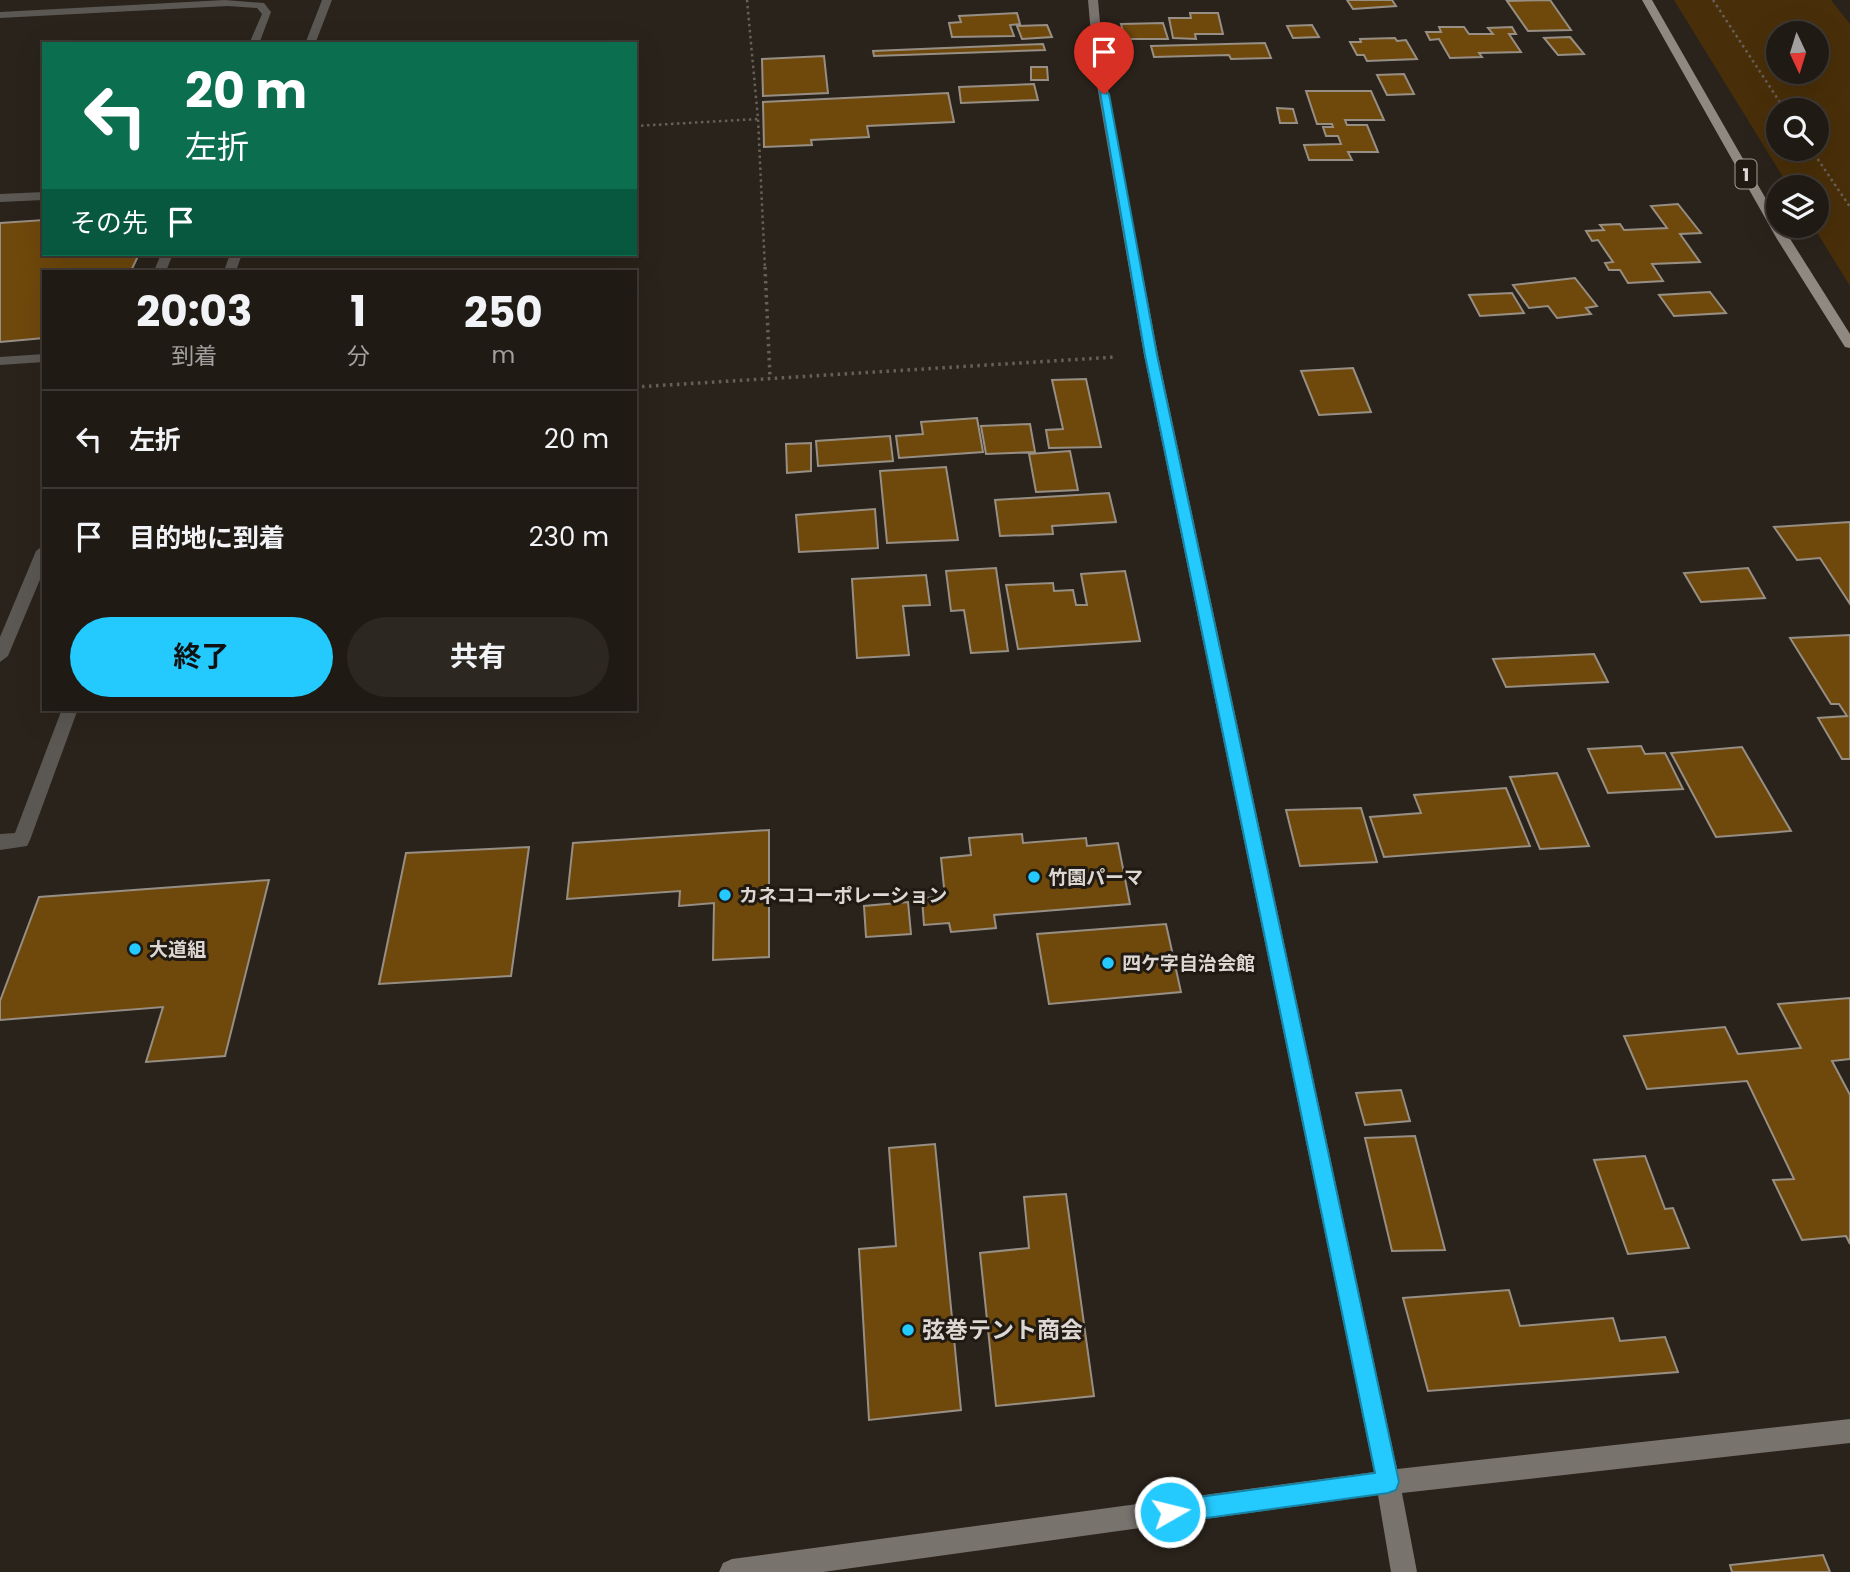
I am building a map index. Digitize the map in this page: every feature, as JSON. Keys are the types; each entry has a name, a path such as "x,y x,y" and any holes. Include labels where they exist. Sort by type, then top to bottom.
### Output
{"main road":[{"name":"1","path":"1647,0 1783,239 1850,344"}],"street":[{"path":"311,42 327,0"},
{"path":"1093,0 1099,68 1151,355 1388,1482 1404,1572"},
{"path":"0,15 229,2 260,5 267,14 255,42"},
{"path":"0,198 42,196"},
{"path":"0,361 42,358"},
{"path":"0,656 42,556"},
{"path":"0,842 21,840 69,711"},
{"path":"732,1572 1388,1482 1850,1431"}],"path":[{"path":"747,0 758,119 770,377"},
{"path":"1713,0 1778,98"},
{"path":"637,126 758,119"},
{"path":"1819,161 1850,207"},
{"path":"637,387 1151,355"}],"shaded area":[{"path":"1674,0 1831,0 1850,24 1850,286 1820,238 1829,238 1829,175 1782,175 1773,161 1829,161 1829,98 1766,98 1766,150"}],"building":[{"path":"1347,0 1392,0 1396,6 1353,9"},
{"path":"1550,0 1571,30 1528,31 1507,1"},
{"path":"1017,13 1020,24 1010,25 1014,36 952,37 949,23 961,22 959,16"},
{"path":"1190,13 1218,13 1223,34 1195,34 1196,39 1173,38 1169,18 1191,18"},
{"path":"1163,23 1168,39 1125,39 1121,24"},
{"path":"1047,25 1052,37 1022,39 1017,26"},
{"path":"1312,25 1319,37 1293,38 1287,26"},
{"path":"1439,27 1464,27 1469,34 1493,34 1488,28 1512,27 1516,34 1509,34 1521,52 1479,53 1482,57 1450,58 1439,39 1430,40 1426,32 1441,32"},
{"path":"1570,37 1584,54 1558,55 1544,38"},
{"path":"1395,38 1397,41 1406,40 1417,59 1367,61 1364,55 1357,55 1350,42 1361,42 1360,39"},
{"path":"1265,43 1271,58 1231,59 1229,55 1154,57 1151,46"},
{"path":"1043,44 1045,50 874,56 873,51"},
{"path":"824,56 828,93 763,96 762,59"},
{"path":"1031,67 1047,67 1048,80 1031,80"},
{"path":"1404,74 1414,94 1387,95 1377,75"},
{"path":"1034,84 1038,100 961,103 959,87"},
{"path":"1306,91 1371,91 1384,120 1345,120 1347,125 1367,125 1378,152 1348,152 1352,160 1309,160 1304,145 1341,144 1338,136 1326,136 1323,127 1333,127 1332,124 1317,124"},
{"path":"948,93 954,122 867,126 869,137 811,140 812,145 764,147 763,102"},
{"path":"1277,108 1293,109 1297,123 1280,123"},
{"path":"1678,204 1701,233 1680,234 1700,262 1652,264 1663,281 1628,283 1620,270 1609,270 1605,263 1613,262 1598,240 1592,241 1586,231 1604,230 1600,225 1620,224 1624,230 1667,228 1651,206"},
{"path":"42,220 42,256 138,256 131,270 42,270 42,338 0,342 0,223"},
{"path":"1575,278 1597,306 1586,308 1591,314 1557,318 1548,306 1529,308 1513,285"},
{"path":"1710,292 1726,313 1674,316 1659,295"},
{"path":"1512,293 1524,313 1480,316 1469,295"},
{"path":"1353,368 1371,412 1319,415 1301,371"},
{"path":"1086,379 1101,447 1049,448 1046,430 1063,429 1052,380"},
{"path":"977,418 983,452 899,458 896,436 923,434 921,422"},
{"path":"1030,424 1035,452 986,454 981,426"},
{"path":"890,436 893,461 818,466 816,441"},
{"path":"811,443 811,471 787,473 786,444"},
{"path":"1070,451 1078,490 1036,492 1029,454"},
{"path":"946,467 958,540 887,543 880,471"},
{"path":"1109,493 1116,522 1052,526 1053,534 1000,536 995,500"},
{"path":"875,509 878,548 799,552 796,515"},
{"path":"1850,522 1850,604 1820,558 1797,560 1774,527"},
{"path":"996,568 1008,651 971,653 964,610 951,611 946,571"},
{"path":"1748,568 1765,598 1701,602 1684,573"},
{"path":"1125,571 1140,641 1018,649 1006,585 1053,583 1054,591 1073,590 1076,605 1087,605 1081,574"},
{"path":"926,575 930,605 903,606 909,655 857,658 852,579"},
{"path":"1850,635 1850,759 1842,759 1818,718 1847,716 1839,704 1831,704 1790,638"},
{"path":"1594,654 1608,682 1506,687 1493,659"},
{"path":"1641,746 1645,754 1665,753 1683,789 1608,793 1588,749"},
{"path":"1742,747 1791,831 1716,837 1671,753"},
{"path":"1557,773 1589,846 1540,849 1510,777"},
{"path":"1506,788 1530,846 1384,857 1370,817 1421,813 1414,795"},
{"path":"1361,808 1377,862 1300,866 1286,810"},
{"name":"カネココーポレーション","path":"769,830 769,957 713,960 714,903 679,906 680,891 567,899 573,843"},
{"name":"竹園パーマ","path":"1022,834 1023,843 1086,838 1087,846 1118,843 1130,904 994,915 996,928 951,932 949,923 924,925 922,898 945,897 941,858 971,855 969,838"},
{"path":"529,847 511,976 379,984 406,853"},
{"name":"大道組","path":"269,880 225,1056 146,1062 163,1007 0,1020 0,1001 39,897"},
{"path":"908,902 911,934 866,937 864,906"},
{"name":"四ケ字自治会館","path":"1166,924 1181,992 1049,1004 1037,934"},
{"path":"1850,998 1850,1059 1832,1061 1850,1095 1850,1244 1846,1236 1802,1240 1773,1180 1794,1179 1747,1081 1647,1089 1624,1036 1725,1027 1738,1054 1801,1048 1778,1004"},
{"path":"1401,1090 1410,1121 1365,1125 1356,1093"},
{"path":"1415,1136 1445,1250 1392,1251 1365,1138"},
{"name":"弦巻テント商会","path":"935,1144 961,1410 869,1420 859,1249 896,1246 889,1148"},
{"path":"1645,1156 1665,1209 1673,1208 1689,1248 1628,1254 1594,1160"},
{"path":"1066,1194 1094,1396 996,1406 980,1253 1029,1248 1024,1197"},
{"path":"1509,1290 1520,1326 1613,1318 1620,1341 1665,1337 1678,1372 1428,1391 1403,1298"},
{"path":"1823,1555 1830,1572 1732,1572 1730,1565"}],"place":[{"name":"竹園パーマ","path":"1034,877"},
{"name":"カネココーポレーション","path":"725,895"},
{"name":"大道組","path":"135,949"},
{"name":"四ケ字自治会館","path":"1108,963"},
{"name":"弦巻テント商会","path":"908,1330"}],"route":[{"path":"1104,94 1151,355 1388,1482 1170,1512"}]}
